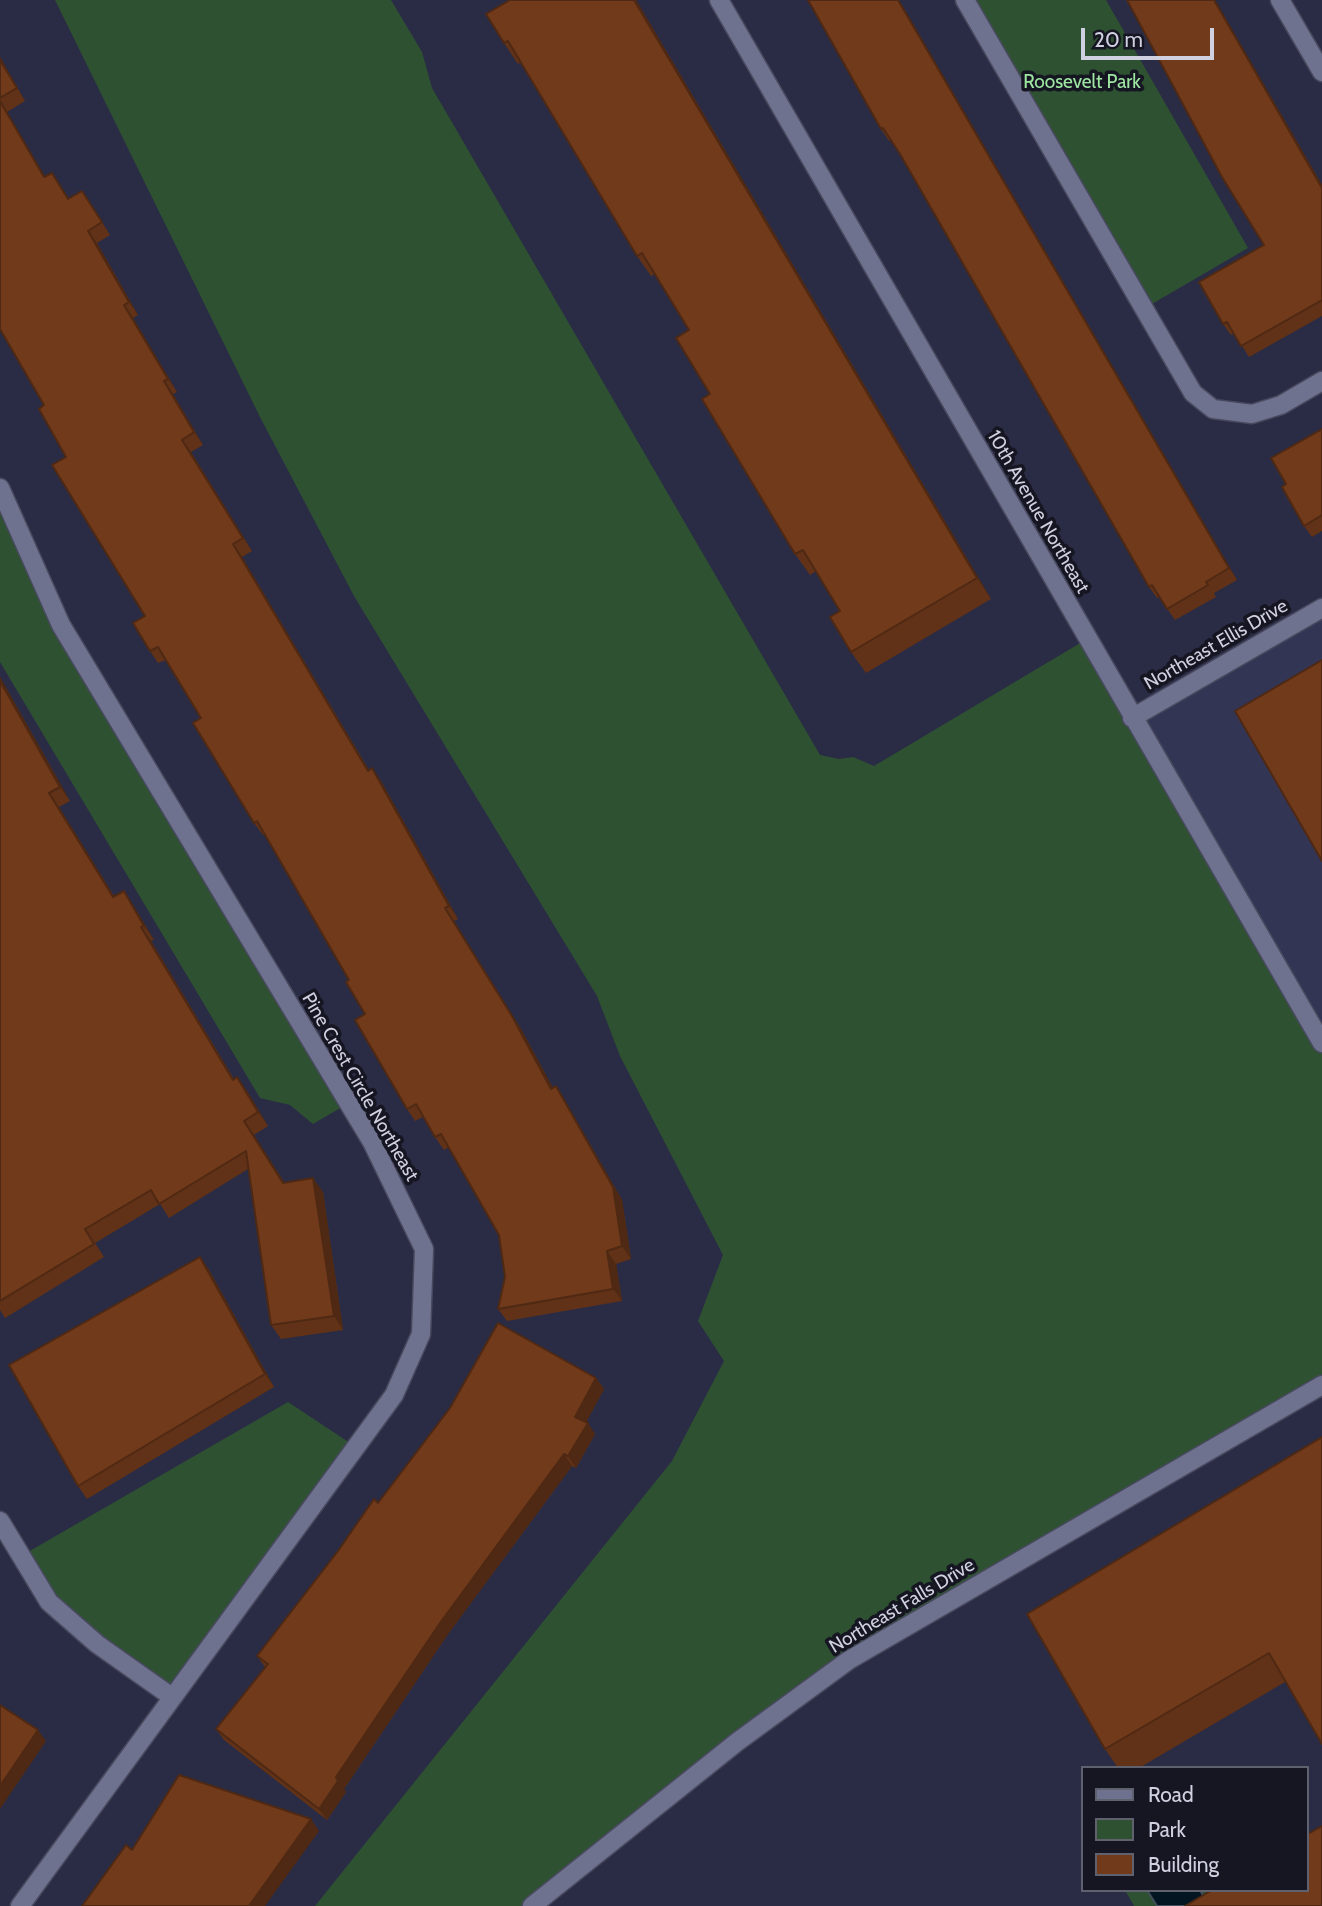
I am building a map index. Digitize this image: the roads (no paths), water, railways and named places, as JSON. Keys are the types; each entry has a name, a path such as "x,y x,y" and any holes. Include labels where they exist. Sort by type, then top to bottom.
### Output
{"street":[{"name":"10th Avenue Northeast","path":"719,0 1322,1043"},
{"path":"965,0 1193,393 1213,409 1252,414 1281,405 1322,381"},
{"path":"1280,0 1322,72"},
{"name":"Pine Crest Circle Northeast","path":"0,488 61,625 372,1142 424,1249 421,1334 394,1395 20,1906"},
{"name":"Northeast Ellis Drive","path":"1132,718 1322,608"},
{"name":"Northeast Falls Drive","path":"532,1906 737,1742 849,1660 1322,1385"},
{"path":"0,1521 49,1602 97,1644 172,1698"}],"park label":[{"name":"Roosevelt Park","path":"1082,82"}]}
